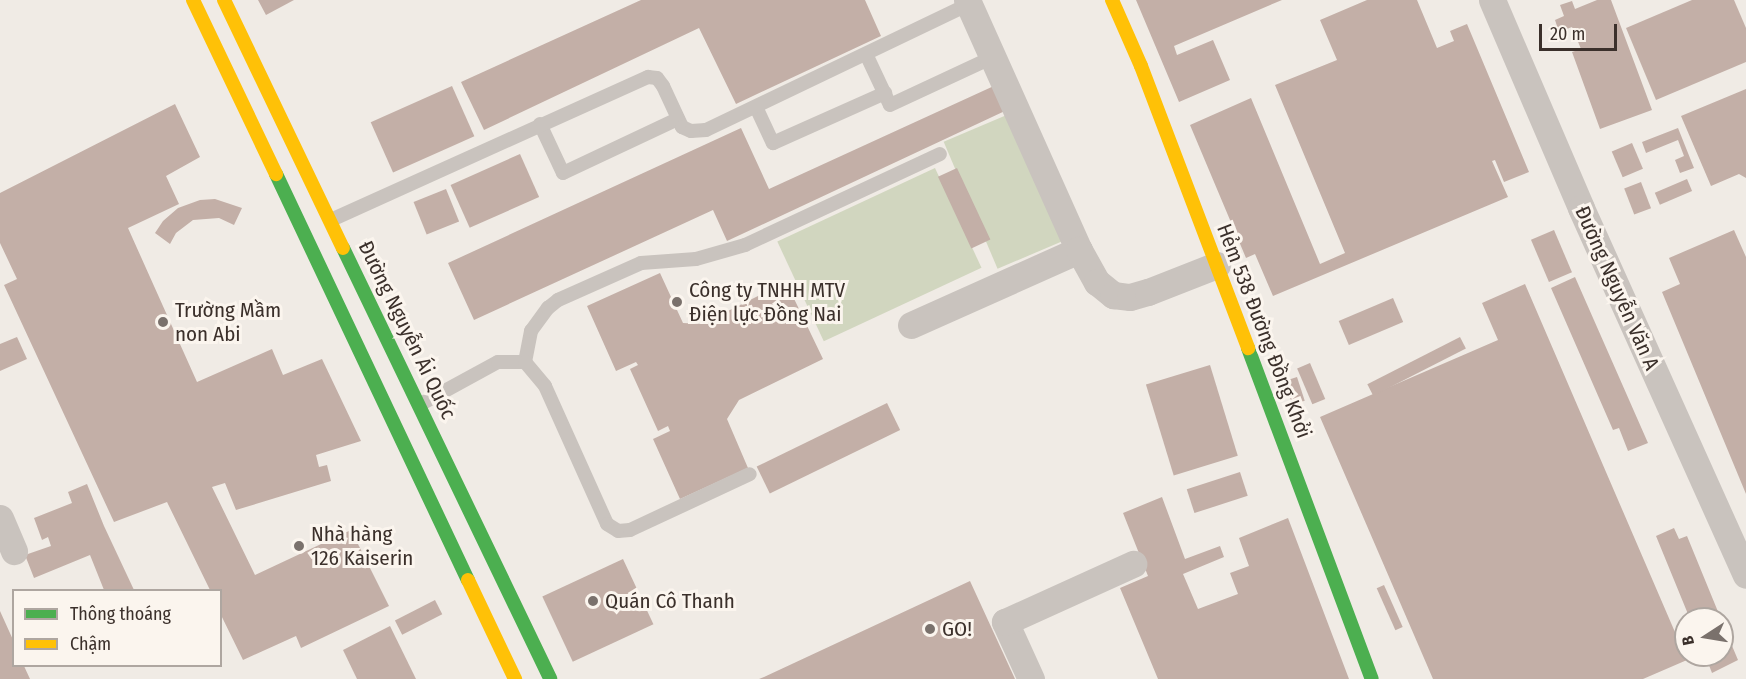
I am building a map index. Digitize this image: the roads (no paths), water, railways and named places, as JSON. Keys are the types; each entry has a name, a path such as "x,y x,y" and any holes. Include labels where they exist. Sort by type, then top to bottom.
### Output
{"main road":[{"path":"193,0 515,679"},
{"name":"Đường Nguyễn Ái Quốc","path":"224,0 550,679"},
{"name":"Hẻm 538 Đường Đồng Khởi","path":"1113,0 1141,66 1217,265 1372,679"}],"street":[{"name":"Đường Nguyễn Văn A","path":"1492,0 1581,208 1746,575"},
{"path":"968,2 1079,250 1096,282 1113,295 1130,297 1217,265"},
{"path":"911,326 1079,250"},
{"path":"0,518 14,551"},
{"path":"1031,679 1005,622 1133,564"}],"lane":[{"path":"331,220 648,77 657,78 663,86 682,127 691,131 706,130 867,54 968,2"},
{"path":"867,54 890,105 993,57"},
{"path":"756,107 772,143 885,93"},
{"path":"540,124 563,173 678,119"},
{"path":"525,362 531,331 548,308 558,300 641,263 696,259 745,245 940,154"},
{"path":"419,405 498,362 525,362"},
{"path":"525,362 545,386 608,524 618,531 630,530 750,474"}],"place":[{"name":"Công ty TNHH MTV Điện lực Đồng Nai","path":"677,302"},
{"name":"Trường Mầm non Abi","path":"163,322"},
{"name":"Nhà hàng 126 Kaiserin","path":"299,546"},
{"name":"Quán Cô Thanh","path":"593,601"},
{"name":"GO!","path":"930,629"}]}
